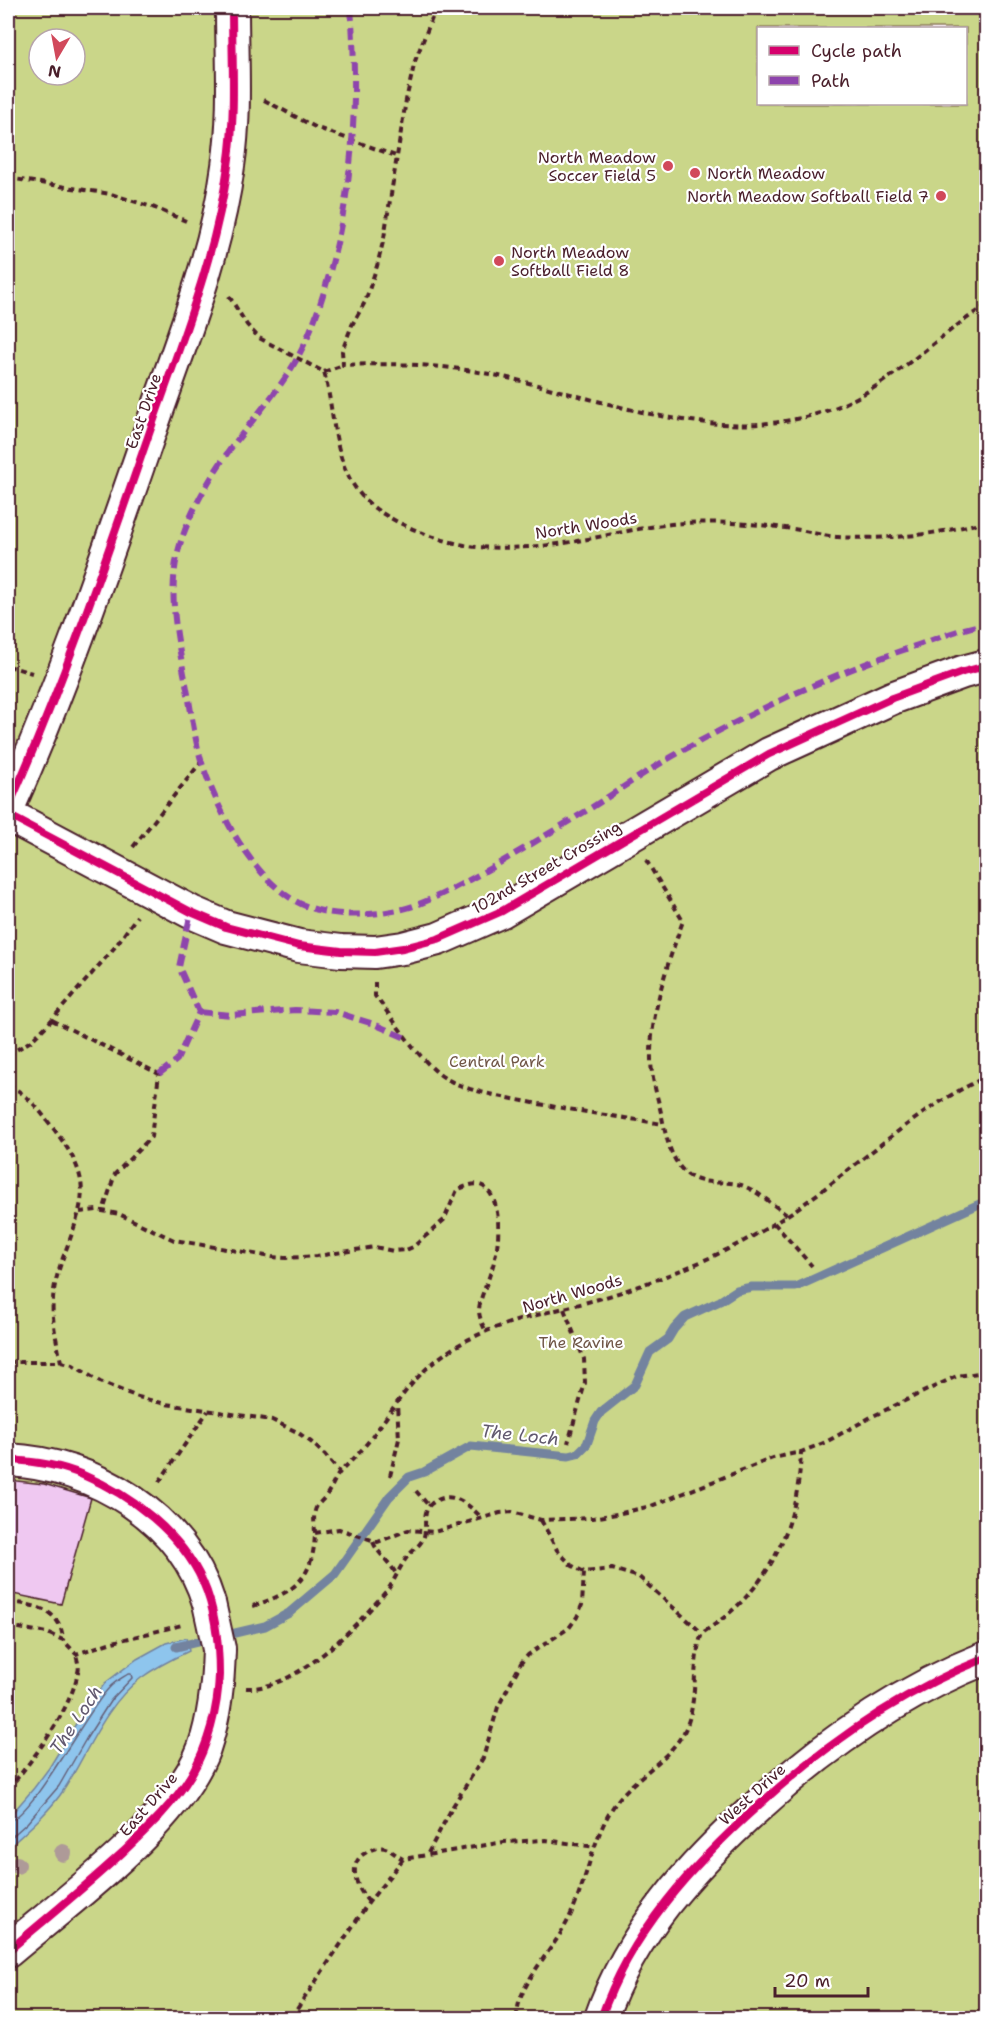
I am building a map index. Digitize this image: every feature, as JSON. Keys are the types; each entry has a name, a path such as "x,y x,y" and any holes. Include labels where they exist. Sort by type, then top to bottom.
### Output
{"street":[{"name":"East Drive","path":"8,808 43,727 89,607 185,330 216,231 228,165 234,83 232,8"},
{"name":"102nd Street Crossing","path":"8,815 191,912 226,927 299,946 341,951 375,952 403,948 438,939 502,911 769,754 892,698 963,672 987,666"},
{"name":"East Drive","path":"8,1460 57,1466 82,1474 106,1485 143,1509 179,1545 203,1582 219,1649 215,1707 203,1750 192,1774 176,1797 160,1816 113,1861 8,1951"},
{"name":"West Drive","path":"602,2019 622,1971 646,1930 667,1900 720,1840 785,1782 857,1725 897,1701 987,1658"}],"path":[{"path":"344,365 342,351 352,325 365,302 377,266 415,61 435,8"},
{"path":"234,83 315,127 396,156"},
{"path":"8,177 111,194 187,221"},
{"path":"207,261 247,325 259,338 324,372 344,365 383,363 452,368 485,373 635,412 715,424 774,423 824,412 862,396 937,339 987,306"},
{"path":"8,666 41,676"},
{"path":"8,1055 31,1041 52,1020 115,947 137,916 125,856 201,762"},
{"path":"631,834 683,921 663,984 651,1043 652,1075 663,1124 673,1154 685,1173 697,1181 721,1181 747,1188 787,1215"},
{"path":"375,952 375,996 426,1062 441,1075 458,1084 488,1093 547,1106 663,1124"},
{"path":"52,1020 159,1074 151,1137 115,1174 103,1211"},
{"path":"8,1085 29,1097 73,1156 82,1184 80,1212 58,1270 52,1299 61,1362"},
{"path":"80,1212 103,1211 132,1220 174,1240 272,1257 317,1256 375,1247 400,1252 413,1247 441,1224 447,1217 457,1190 481,1183 494,1200 499,1219 494,1262 483,1290 479,1314 486,1332"},
{"path":"774,1222 812,1266"},
{"path":"564,1309 584,1359 585,1383 568,1443"},
{"path":"8,1362 61,1362 73,1365 100,1382 138,1397 166,1404 272,1420 311,1442 339,1472"},
{"path":"315,1533 339,1529 370,1540 382,1540 408,1530 434,1532 500,1513 513,1512 541,1520 593,1518 640,1509 773,1458 801,1452 826,1443 887,1409 957,1376 987,1372"},
{"path":"390,1476 399,1439 397,1403"},
{"path":"143,1509 208,1411"},
{"path":"517,2019 519,2000 563,1929 583,1887 608,1814 628,1789 662,1759 684,1731 689,1717 694,1664 702,1633 735,1610 754,1590 776,1557 800,1482 801,1452"},
{"path":"218,1686 250,1688 266,1686 312,1663 339,1641 389,1587 408,1555 423,1539 429,1506 416,1491"},
{"path":"429,1506 444,1498 457,1498 472,1507 482,1518"},
{"path":"541,1520 563,1558 571,1565 584,1572 612,1569 639,1578 702,1633"},
{"path":"370,1540 390,1562 397,1575"},
{"path":"428,1854 453,1806 483,1758 498,1707 521,1663 528,1655 569,1628 577,1617 582,1605 584,1572"},
{"path":"8,1601 43,1608 55,1618 62,1628 63,1640"},
{"path":"76,1654 109,1643 182,1625"},
{"path":"8,1626 47,1633 63,1640 76,1654 79,1670 73,1692 52,1729 8,1789"},
{"path":"369,1902 360,1892 355,1867 359,1858 369,1851 381,1848 388,1849 392,1854 404,1859 504,1842 546,1840 595,1847"},
{"path":"291,2019 369,1902 404,1859"}],"green space":[{"name":"Central Park","path":"8,8 986,8 986,2018 8,2018"}],"water":[{"path":"186,1638 189,1651 164,1663 128,1689 107,1715 53,1805 8,1848 8,1818 49,1768 77,1722 105,1683 137,1659 166,1643"}],"building":[{"path":"8,1480 44,1484 91,1498 61,1604 8,1593"}],"waterway":[{"name":"The Loch","path":"176,1647 265,1626 289,1613 335,1574 389,1497 409,1477 424,1472 471,1446 569,1456 577,1454 587,1444 595,1421 601,1412 635,1385 650,1352 668,1339 685,1317 720,1301 737,1290 752,1287 796,1287 986,1201"}],"marked path":[{"path":"351,8 354,76 352,142 344,208 326,287 310,332 294,364 223,459 208,483 183,535 175,566 175,621 202,763 216,800 236,838 262,873 276,887 303,905 341,914 380,913 422,903 519,852 670,758 766,707 882,658 958,631 986,624"},
{"path":"159,1074 177,1060 199,1012 179,967 191,912"},
{"path":"199,1012 231,1015 295,1010 335,1012 374,1024 408,1039"}],"cycle path":[{"path":"8,808 83,621 185,333 206,267 228,166 233,87 232,8"},
{"path":"8,815 191,912 226,927 299,946 341,951 375,952 403,948 438,939 502,911 769,754 892,698 986,666"},
{"path":"8,1460 46,1464 101,1483 136,1505 168,1532 193,1564 211,1604 216,1628 219,1675 214,1714 207,1740 191,1775 176,1796 122,1853 8,1951"},
{"path":"601,2018 613,1987 646,1929 688,1876 734,1828 785,1782 866,1721 924,1687 986,1658"}],"place":[{"name":"North Meadow Soccer Field 5","path":"668,166"},
{"name":"North Meadow","path":"695,173"},
{"name":"North Meadow Softball Field 7","path":"941,196"},
{"name":"North Meadow Softball Field 8","path":"499,261"}],"park label":[{"name":"The Ravine","path":"581,1342"}]}
